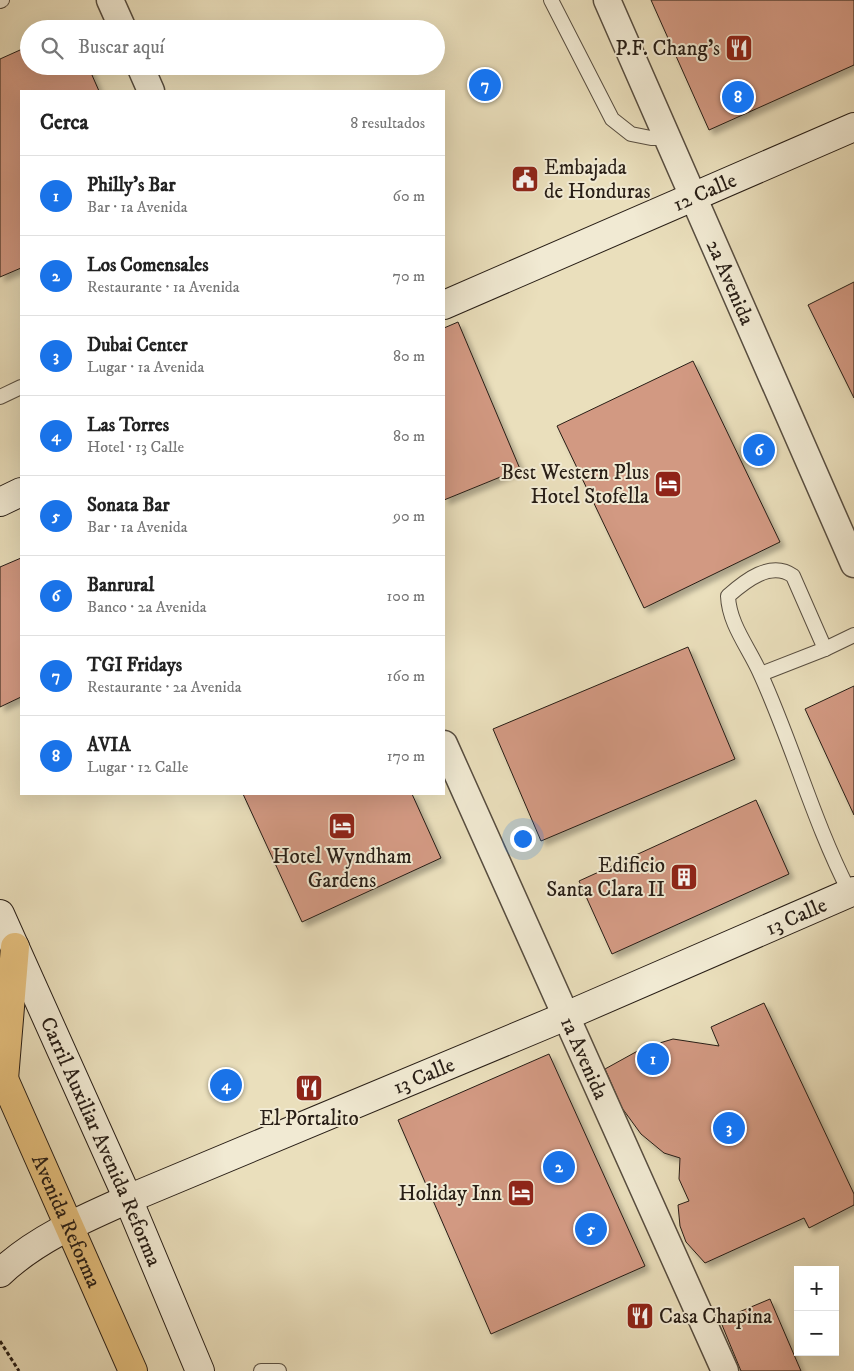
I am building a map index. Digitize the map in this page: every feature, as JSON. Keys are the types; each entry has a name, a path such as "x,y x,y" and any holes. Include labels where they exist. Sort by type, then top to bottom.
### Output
{"main road":[{"path":"2,1074 15,947"},
{"name":"Avenida Reforma","path":"2,1074 133,1371"}],"street":[{"path":"110,0 119,20"},
{"name":"2a Avenida","path":"607,0 854,564"},
{"path":"144,75 151,90"},
{"name":"12 Calle","path":"445,305 854,127"},
{"path":"0,502 20,492"},
{"name":"1a Avenida","path":"445,746 725,1371"},
{"name":"13 Calle","path":"0,1273 13,1261 68,1225 566,1016 852,892"},
{"name":"Carril Auxiliar Avenida Reforma","path":"0,914 128,1199 200,1371"}],"lane":[{"path":"551,0 612,119 631,134 651,138 668,138"},
{"path":"0,397 20,387"},
{"path":"825,649 793,576 785,570 771,570 745,581 728,596 728,611 760,674 828,849 852,892"},
{"path":"760,674 825,649 854,635"},
{"path":"261,1371 279,1371"}],"path":[{"path":"0,1341 19,1371"}],"building":[{"path":"651,0 854,0 854,65 709,130"},
{"path":"20,50 20,75 92,75 99,90 20,90 20,268 0,277 0,59"},
{"path":"854,282 854,398 808,305"},
{"path":"458,322 520,469 445,500 445,328"},
{"name":"Best Western Plus Hotel Stofella","path":"693,361 780,542 644,608 557,426"},
{"path":"20,558 20,697 0,707 0,567"},
{"path":"688,647 735,759 541,841 493,729"},
{"path":"854,686 854,815 805,709"},
{"name":"Hotel Wyndham Gardens","path":"243,795 412,795 441,858 302,922"},
{"name":"Edificio Santa Clara II","path":"756,800 789,874 612,954 579,881"},
{"path":"764,1003 854,1194 854,1205 809,1228 804,1218 705,1263 686,1242 680,1226 678,1205 689,1201 679,1179 680,1158 664,1153 641,1134 622,1108 605,1069 643,1048 673,1039 719,1046 711,1027"},
{"name":"Holiday Inn","path":"549,1054 645,1266 491,1334 398,1120"},
{"path":"770,1299 801,1371 741,1371 720,1320"}],"place":[{"name":"P.F. Chang's","path":"739,48"},
{"name":"TGI Fridays","path":"485,85"},
{"name":"AVIA","path":"738,97"},
{"name":"Embajada de Honduras","path":"525,179"},
{"name":"Banrural","path":"759,450"},
{"name":"Best Western Plus Hotel Stofella","path":"668,484"},
{"name":"Hotel Wyndham Gardens","path":"342,826"},
{"name":"Edificio Santa Clara II","path":"684,877"},
{"name":"Philly's Bar","path":"653,1059"},
{"name":"Las Torres","path":"226,1085"},
{"name":"El Portalito","path":"309,1088"},
{"name":"Dubai Center","path":"729,1128"},
{"name":"Los Comensales","path":"559,1167"},
{"name":"Holiday Inn","path":"521,1193"},
{"name":"Sonata Bar","path":"591,1229"},
{"name":"Casa Chapina","path":"640,1316"}]}
